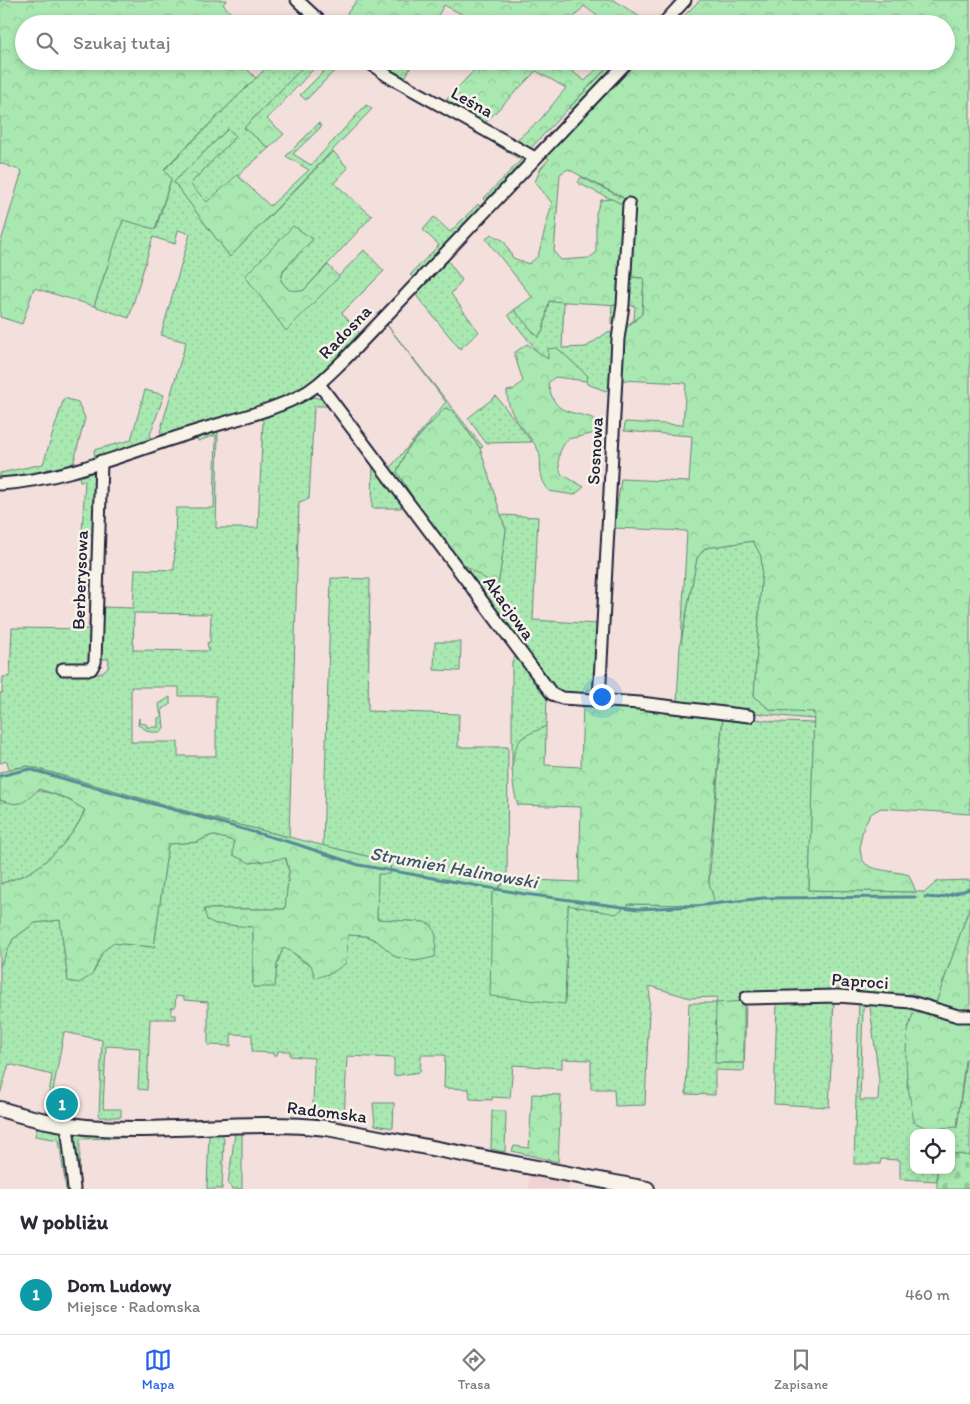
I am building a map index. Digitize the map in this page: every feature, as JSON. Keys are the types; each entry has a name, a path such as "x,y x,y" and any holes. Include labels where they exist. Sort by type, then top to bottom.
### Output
{"street":[{"path":"296,0 313,15"},
{"path":"671,15 685,0"},
{"name":"Leśna","path":"380,70 535,158"},
{"name":"Radosna","path":"0,484 45,477 101,461 286,402 319,384 535,158 575,119 620,70"},
{"name":"Sosnowa","path":"599,700 618,339 624,305 629,204"},
{"name":"Akacjowa","path":"319,384 547,688 562,698 599,700 749,716"},
{"name":"Berberysowa","path":"63,669 91,669 96,662 101,461"},
{"name":"Paproci","path":"746,998 838,996 911,1002 950,1014 970,1016"},
{"name":"Radomska","path":"0,1109 67,1124 112,1128 289,1125 327,1128 643,1189"},
{"path":"67,1124 74,1189"}],"shaded area":[{"path":"529,1175 568,1182 568,1189 529,1189"}],"green space":[{"path":"0,0 227,0 223,4 232,15 15,15 15,70 248,70 256,78 164,169 171,179 155,229 123,220 94,306 34,288 22,324 0,317 0,245 22,171 0,163"},
{"path":"357,0 614,0 637,15 596,15 584,6 576,15 463,15 444,5 438,15 346,15"},
{"path":"700,0 970,0 970,814 881,808 872,813 868,819 862,832 860,848 863,861 867,865 876,869 909,875 916,892 809,890 814,712 771,710 754,697 762,568 761,556 753,541 705,548 697,558 681,642 687,531 614,528 621,479 689,482 692,436 624,431 625,422 683,425 686,383 621,380 624,330 642,314 644,278 630,277 633,203 568,169 560,174 554,252 561,260 589,258 596,253 596,213 601,200 612,199 625,206 620,305 549,301 543,330 538,337 514,310 532,297 486,239 491,234 504,241 513,258 529,264 538,256 552,203 535,182 541,168 549,159 546,156 630,70 955,70 955,15 685,15"},
{"path":"264,70 300,70 244,128 269,148 207,203 190,184 235,137 228,129 174,182 230,257 333,151 348,168 334,183 372,216 303,291 289,291 281,281 283,271 313,239 245,276 286,330 364,250 384,271 342,313 361,335 322,375 302,390 261,406 163,437 160,432 186,342 161,335 190,234 178,230 175,244 153,237 129,318 94,306 123,219 156,229 171,179 164,170"},
{"path":"300,70 313,70 267,119 284,134 269,148 244,128"},
{"path":"325,70 335,70 306,100 300,95"},
{"path":"391,70 409,70 405,78"},
{"path":"474,70 570,70 585,81 595,70 605,70 529,150 514,142 540,120 566,88 536,71 483,125 446,100"},
{"path":"605,70 612,72 573,111 569,108"},
{"path":"366,105 372,109 230,257 174,182 228,129 236,136 190,184 207,202 237,175 270,206 309,170 286,156 319,123 321,127 293,154 311,165"},
{"path":"499,142 525,160 487,202 483,199 521,160 495,144"},
{"path":"581,177 633,203 620,305 625,206 578,183"},
{"path":"478,204 482,208 415,278 410,275 439,245 423,230 434,217 450,232"},
{"path":"293,226 313,239 283,270 281,281 289,290 303,291 328,265 339,277 286,331 245,276"},
{"path":"448,261 462,280 451,294 479,332 460,349 415,294"},
{"path":"627,277 644,278 642,314 624,331 622,329 634,320 635,306 625,305"},
{"path":"549,301 564,301 562,348 586,347 608,332 614,334 611,386 606,391 587,384 588,376 557,348 546,362 508,315 514,310 538,337 543,330"},
{"path":"612,304 620,305 617,305 614,323 611,324"},
{"path":"387,325 483,447 480,448 467,429 430,423 407,450 397,472 411,494 408,495 389,469 446,402"},
{"path":"527,344 548,359 548,349 557,348 588,376 586,381 555,377 548,383 554,402 559,407 595,419 600,432 568,439 560,451 559,464 561,474 584,487 574,495 549,491 542,479 540,454 518,423 508,401 507,391 513,390 523,381 514,353"},
{"path":"145,390 164,395 150,435 151,440 95,458 94,450 131,440"},
{"path":"496,396 532,442 486,443 468,418"},
{"path":"313,397 325,400 329,406 314,406 309,499 299,502 289,837 207,817 28,766 9,769 7,761 0,763 0,693 2,693 3,677 10,676 12,628 89,629 90,597 93,598 91,663 63,673 99,674 108,668 109,659 100,659 102,607 133,608 135,569 174,570 176,508 214,508 216,435 198,441 197,438 218,432 216,528 258,528 263,421 261,418","holes":["134,613 211,614 210,642 207,643 209,651 133,650","131,687 179,687 179,696 216,696 216,756 178,756 178,742 131,742"]},
{"path":"64,398 78,402 85,418 73,465 0,480 0,473 43,464"},
{"path":"445,408 453,411 480,448 506,530 498,587 460,562 421,510 397,472 407,450"},
{"path":"373,462 401,499 401,508 372,508"},
{"path":"94,470 96,472 94,535 82,534 85,480 80,481 79,475"},
{"path":"501,515 538,517 533,620 597,624 596,683 593,690 590,689 583,694 556,692 483,597 460,562 498,586 506,530"},
{"path":"753,541 761,556 762,568 754,697 771,710 814,711 814,719 677,702 680,647 697,558 705,548"},
{"path":"331,578 370,579 368,711 459,714 458,747 508,747 507,879 492,894 491,996 565,1003 568,905 587,907 629,904 701,905 709,883 723,715 778,722 814,723 809,890 925,892 938,881 970,880 970,906 935,1006 917,1000 914,994 908,994 908,1000 834,1000 829,1107 774,1104 777,1001 746,1002 744,1071 715,1070 715,1095 686,1094 689,1003 716,1003 717,997 690,998 650,986 645,1105 615,1106 614,1089 591,1089 591,1060 562,1059 562,1068 513,1065 510,1098 492,1097 492,1100 470,1099 469,1089 444,1088 445,1055 421,1055 420,1072 394,1076 394,1058 347,1056 344,1120 313,1117 314,1058 290,1056 290,1051 278,1051 277,1055 273,1055 273,1053 252,1052 252,1035 231,1034 231,1046 208,1045 208,1002 184,1000 184,997 176,996 175,1007 171,1008 171,1015 176,1015 176,1019 150,1019 147,1090 138,1089 140,1048 106,1046 103,1109 121,1109 121,1117 99,1117 102,1040 64,1032 49,1112 46,1111 52,1075 9,1064 0,1094 0,966 13,939 35,923 60,920 68,981 94,972 102,953 112,943 154,947 168,844 197,842 212,835 234,841 250,863 285,857 289,871 285,909 204,909 215,924 253,926 253,987 275,986 277,964 283,947 291,951 302,961 312,965 346,963 348,935 366,936 377,941 396,957 416,961 424,922 377,919 378,859 323,846","holes":["744,1002 743,1063 715,1063"]},
{"path":"435,642 461,642 460,671 434,670"},
{"path":"515,657 519,658 547,696 546,726 521,739 512,771 512,662"},
{"path":"170,697 170,705 162,709 164,727 161,732 150,732 138,725 139,718 139,723 146,724 147,727 158,727 158,718 161,717 159,704"},
{"path":"587,702 723,715 709,865 709,883 714,900 701,905 629,904 616,914 568,905 565,1004 490,996 492,894 508,879 579,882 581,807 518,805 512,772 514,753 521,739 546,726 545,765 581,767 583,705"},
{"path":"28,766 207,817 391,862 390,874 378,874 377,919 424,922 432,925 436,936 435,957 416,961 396,957 377,941 366,936 348,935 346,963 332,973 315,978 311,965 291,951 283,948 277,964 275,987 253,987 253,927 216,924 207,920 204,909 285,909 289,871 286,858 250,863 233,855 234,841 212,835 197,842 168,844 154,947 112,943 102,953 92,975 79,983 68,981 60,920 35,923 13,939 0,966 0,884 21,877 48,859 70,836 85,810 66,798 39,789 25,801 18,804 0,800 0,772"},
{"path":"0,788 24,789 53,794 85,809 76,827 48,859 21,877 0,884"},
{"path":"970,906 970,1057 965,1060 957,1127 928,1129 914,1122 909,1096 906,1054 909,1027 913,1014 930,1011 935,1006"},
{"path":"859,1000 864,1001 866,1006 863,1009 860,1100 878,1100 879,1080 870,1007 873,1001 930,1011 909,1025 907,1087 957,1127 966,1060 970,1057 970,1156 955,1154 955,1129 910,1129 910,1174 937,1174 937,1181 900,1179 900,1160 881,1159 880,1164 854,1164"},
{"path":"744,1001 744,1063 715,1063 716,1003"},
{"path":"532,1094 561,1095 558,1162 512,1151 514,1146 529,1148"},
{"path":"373,1103 394,1103 393,1128 375,1125"},
{"path":"492,1111 506,1111 505,1152 491,1149"},
{"path":"37,1127 63,1133 72,1189 66,1189 59,1140 35,1136"},
{"path":"78,1133 145,1135 139,1137 80,1139 79,1189 71,1137"},
{"path":"209,1133 222,1133 224,1140 222,1189 207,1189"},
{"path":"235,1133 242,1133 242,1189 233,1189 228,1184"},
{"path":"955,1154 970,1156 970,1189 937,1189 937,1174 955,1174"}],"waterway":[{"name":"Strumień Halinowski","path":"0,776 29,769 296,844 359,865 525,894 638,909 696,906 763,898 915,897"},
{"name":"Strumień Halinowski","path":"925,897 939,898 970,889"}],"place":[{"name":"Dom Ludowy","path":"62,1104"}]}
